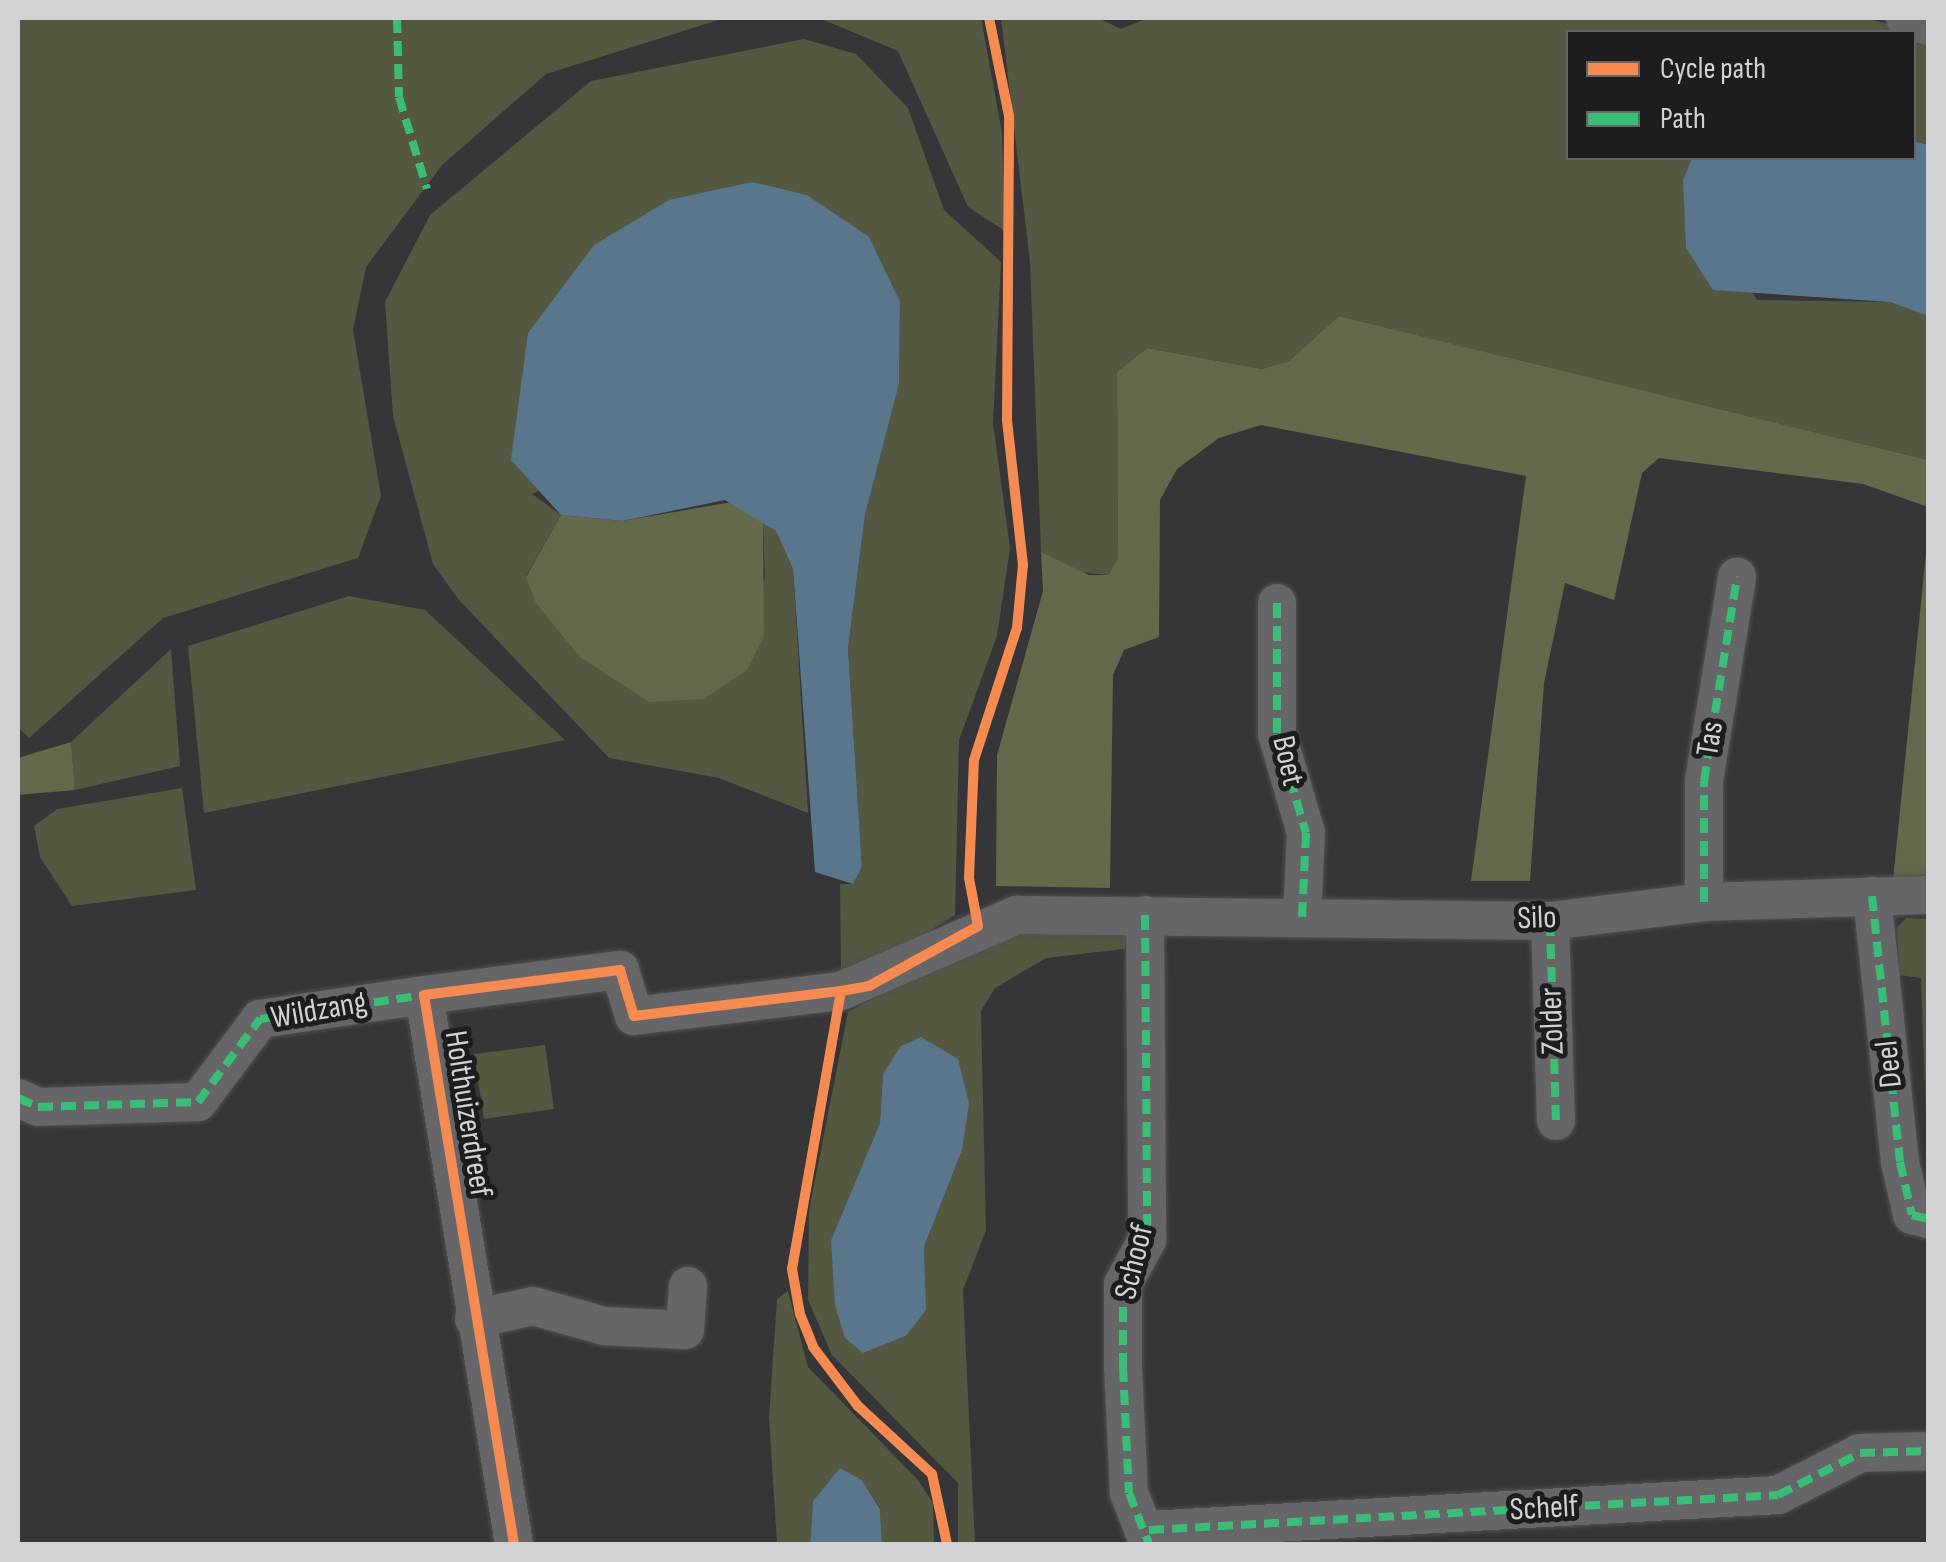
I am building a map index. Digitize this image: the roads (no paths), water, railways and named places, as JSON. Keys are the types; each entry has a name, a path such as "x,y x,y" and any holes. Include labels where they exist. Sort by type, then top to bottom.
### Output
{"street":[{"path":"1904,18 1928,26"},
{"name":"Tas","path":"1704,902 1704,780 1737,576"},
{"name":"Boet","path":"1278,603 1278,734 1306,833 1302,917"},
{"name":"Silo","path":"1145,915 1550,921 1704,902 1928,894"},
{"name":"Deel","path":"1872,896 1900,1162 1912,1214 1928,1219"},
{"name":"Holthuizerdreef","path":"514,1544 424,995 620,970 634,1016 869,986 978,926 1017,915 1145,915"},
{"name":"Schoof","path":"1145,915 1148,1240 1123,1284 1123,1366 1129,1493 1149,1537"},
{"name":"Zolder","path":"1550,921 1556,1120"},
{"name":"Wildzang","path":"18,1098 38,1108 198,1102 260,1018 424,995"},
{"path":"474,1318 532,1306 604,1326 685,1330 688,1286"},
{"name":"Schelf","path":"1149,1537 1778,1495 1860,1453 1928,1451"}],"water":[{"path":"1916,142 1928,145 1928,316 1890,302 1713,290 1686,248 1683,180 1691,160 1916,160"},
{"path":"752,182 807,195 869,237 900,302 899,384 865,515 848,648 862,867 853,884 815,872 793,569 776,531 725,500 622,521 561,515 511,460 528,333 594,245 669,200"},
{"path":"921,1037 958,1059 969,1103 962,1150 924,1247 926,1310 906,1336 863,1353 845,1338 835,1305 831,1240 880,1123 883,1074 901,1046"},
{"path":"840,1468 862,1480 880,1509 882,1544 810,1544 813,1501"}]}
